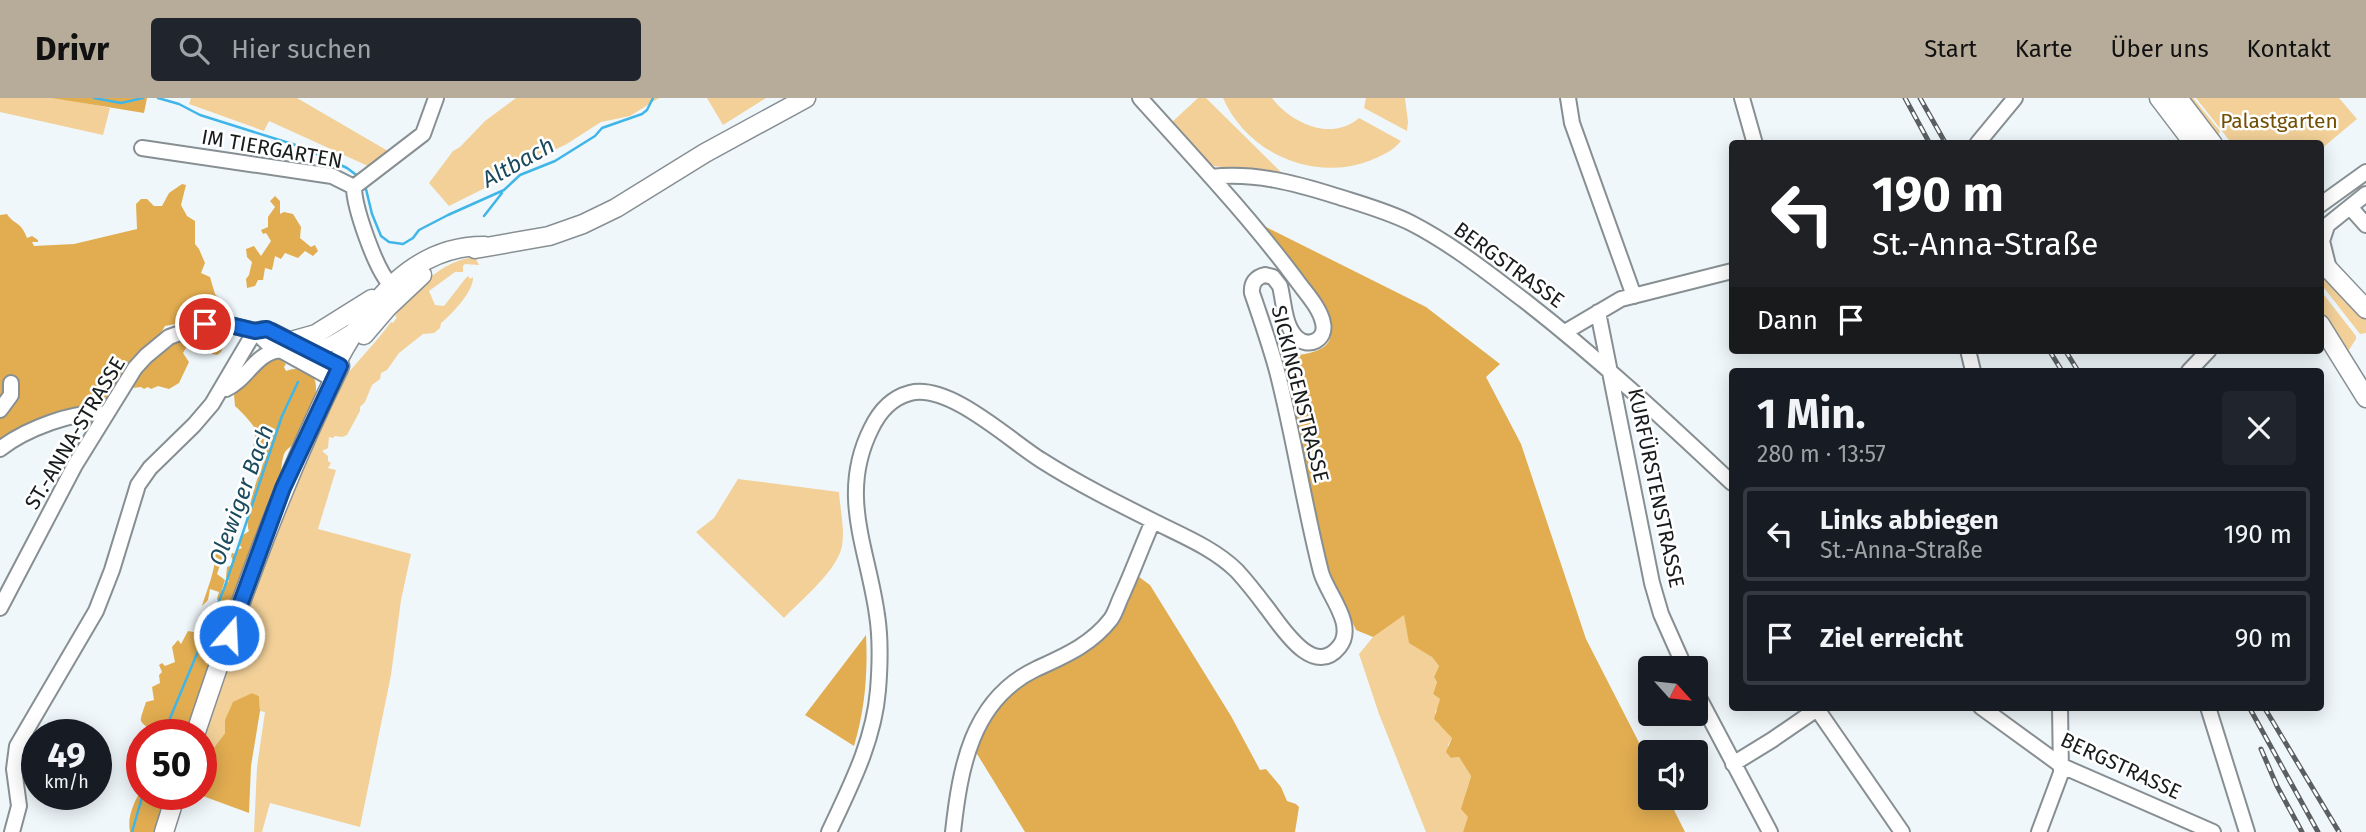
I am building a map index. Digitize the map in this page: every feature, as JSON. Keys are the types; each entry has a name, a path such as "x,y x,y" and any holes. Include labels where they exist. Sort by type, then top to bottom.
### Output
{"main road":[{"path":"200,719 242,596 283,488 336,372 338,360 354,330 393,288 423,263 447,251 537,239 583,224 616,208 705,153 806,98"},
{"path":"2159,98 2191,140"},
{"path":"2178,98 2210,140"},
{"path":"2325,265 2366,309"},
{"path":"286,345 316,334 393,288"},
{"path":"336,372 348,363 393,288"},
{"path":"2324,330 2366,398"},
{"path":"164,832 171,810"}],"street":[{"path":"359,182 423,134 436,98"},
{"name":"SICKINGENSTRASSE","path":"829,832 859,767 873,723 878,696 878,619 856,514 858,460 884,407 897,398 915,392 951,400 978,415 1039,459 1214,553 1234,568 1302,650 1316,656 1324,656 1333,653 1344,638 1345,626 1322,577 1277,372 1252,293 1253,283 1265,275 1276,280 1280,286 1291,330 1301,341 1310,343 1318,340 1323,333 1323,321 1275,251 1140,98"},
{"path":"1568,98 1572,123 1634,296"},
{"path":"1742,98 1754,140"},
{"path":"1979,140 2000,104 2015,98"},
{"name":"IM TIERGARTEN","path":"142,148 359,182 376,263 393,288"},
{"path":"2324,202 2366,172"},
{"name":"BERGSTRASSE","path":"1211,177 1244,176 1300,185 1410,222 1472,260 1565,332 1729,480"},
{"path":"2324,229 2366,194"},
{"path":"2350,207 2366,225"},
{"path":"1565,332 1621,299 1729,272"},
{"name":"KURFÜRSTENSTRASSE","path":"1598,312 1652,583 1661,614 1680,656"},
{"name":"ST.-ANNA-STRASSE","path":"0,608 69,475 106,414 135,368 169,337 205,324 226,324 255,331 267,329 286,345 308,349 336,372"},
{"path":"308,349 320,349 330,345 354,330"},
{"path":"12,832 19,806 14,769 15,754 21,736 57,682 96,611 113,570 138,485 150,468 194,425 221,390 255,331"},
{"path":"221,390 231,387 260,358 286,345 336,372"},
{"path":"2192,368 2205,354"},
{"path":"0,410 11,395 11,383"},
{"path":"0,449 22,435 75,415 88,412 106,414"},
{"path":"953,832 964,760 985,714 1014,682 1077,650 1112,618 1153,521"},
{"path":"1733,764 1814,711"},
{"path":"1820,711 1902,832"},
{"name":"BERGSTRASSE","path":"1986,711 2062,766 2213,832"},
{"path":"2039,832 2062,766 2060,711"},
{"path":"2209,711 2247,832"},
{"path":"1708,715 1770,832"},
{"path":"0,762 8,755 15,754"}],"green space":[{"path":"0,98 58,98 110,108 103,135 0,112"},
{"path":"191,98 297,98 388,151 368,166 269,121 264,131 189,104"},
{"path":"516,98 659,98 630,116 601,122 565,145 513,169 487,187 449,206 429,183 453,151 485,121"},
{"path":"707,98 766,98 723,125"},
{"path":"1198,98 1206,98 1284,175 1214,166 1205,162 1171,123"},
{"path":"1223,98 1272,98 1300,122 1324,129 1336,129 1359,118 1401,141 1382,155 1348,167 1305,165 1265,148 1248,134"},
{"path":"1366,98 1405,98 1407,131 1364,108"},
{"name":"Palastgarten","path":"2185,98 2193,98 2220,131 2217,138 2221,140 2218,140"},
{"name":"Palastgarten","path":"2196,98 2339,98 2357,119 2324,146 2324,140 2229,140"},
{"path":"475,257 479,265 465,264 463,272 455,272 429,291 435,305 444,306 468,276 470,279 473,277 470,289 461,302 434,333 423,334 399,353 387,370 381,373 380,379 372,385 347,435 329,437 328,448 322,451 331,463 328,468 336,470 318,529 411,554 401,600 391,675 360,827 270,803 262,832 254,832 257,767 265,712 260,711 259,696 252,693 242,698 225,720 225,733 217,744 217,719 207,719 251,591 305,462 308,462 318,431 344,379 391,322 393,323 397,317 395,316 411,296 429,278 450,264"},
{"path":"2324,277 2366,319 2366,333 2360,334 2324,288"},
{"path":"2324,295 2356,336 2347,353 2324,314"},
{"path":"738,479 839,492 843,533 839,555 818,584 784,618 696,532 714,518"},
{"path":"1404,614 1422,649 1439,666 1434,677 1437,682 1433,694 1440,699 1435,712 1438,724 1447,730 1452,738 1448,745 1451,758 1459,757 1471,776 1466,792 1469,817 1463,832 1426,832 1379,714 1359,654 1373,637"}],"shaded area":[{"path":"52,98 147,98 144,113"},
{"path":"182,184 186,185 181,205 187,216 195,221 195,244 205,263 201,273 210,277 215,294 220,299 220,308 203,317 196,307 188,320 165,326 159,336 126,367 128,372 112,390 105,406 90,400 76,410 58,415 57,411 0,445 0,215 7,214 20,226 27,238 32,236 38,240 32,242 34,246 74,244 137,229 136,204 141,199 147,199 154,206 162,206 169,193"},
{"path":"275,196 280,201 280,214 293,214 301,227 300,238 311,247 315,245 318,251 313,256 305,251 298,258 285,253 281,259 275,256 272,270 265,268 263,280 258,280 255,286 247,288 246,279 252,262 247,257 246,249 254,246 261,256 271,241 261,230 268,227 268,217 275,207 270,201"},
{"path":"1262,225 1426,307 1500,364 1486,377 1521,444 1586,639 1638,741 1638,810 1674,810 1685,832 1463,832 1468,817 1461,809 1471,776 1459,757 1451,758 1446,752 1452,738 1434,719 1440,699 1433,694 1437,682 1434,677 1439,666 1432,657 1409,643 1404,615 1373,637 1356,630 1324,555 1280,357 1305,354 1323,348 1331,333 1320,301"},
{"path":"201,332 220,336 224,345 221,352 212,354 210,345 187,346 183,353 189,362 179,383 169,389 158,386 151,389 132,388 130,385 135,377 161,352 183,336 189,340"},
{"path":"280,359 286,364 286,371 306,371 312,375 316,390 307,418 295,441 284,454 281,476 201,719 141,719 146,702 154,700 152,687 160,683 159,675 162,672 159,665 175,662 172,647 178,640 181,644 188,631 204,634 210,629 212,618 219,615 214,607 220,604 217,599 219,592 210,589 208,600 202,606 215,556 221,551 228,530 231,509 238,504 246,507 240,515 236,533 232,533 226,563 220,565 217,574 225,580 222,590 225,590 224,586 229,581 226,577 227,567 234,564 232,553 236,554 237,550 242,548 239,544 240,537 249,531 250,505 267,455 265,451 253,448 256,430 235,406 234,395 246,379 267,362"},
{"path":"1135,574 1150,585 1231,716 1260,770 1266,769 1281,787 1287,801 1299,807 1295,832 1025,832 974,749 989,721 1006,699 1028,681 1080,654 1099,640"},
{"path":"866,635 865,691 854,746 805,715"},
{"path":"252,693 259,696 260,711 251,766 249,813 217,801 217,744 225,733 225,720 233,702"},
{"path":"132,810 168,810 163,832 130,832"}],"waterway":[{"path":"94,98 121,103 143,98"},
{"path":"158,98 179,104 200,115 302,147 347,168 359,177"},
{"name":"Altbach","path":"365,185 381,236 389,242 403,244 419,230 504,190 520,175 555,161 595,136 602,128 642,114 653,98"},
{"name":"Olewiger Bach","path":"484,216 502,193"},
{"name":"Olewiger Bach","path":"170,719 224,589 282,416 298,382"},
{"name":"Olewiger Bach","path":"132,832 138,810"}],"railway":[{"path":"1905,98 1928,140"},
{"path":"1920,98 1944,140"},
{"path":"2051,354 2060,368"},
{"path":"2067,354 2076,368"},
{"path":"2251,711 2318,832"},
{"path":"2266,711 2339,832"},
{"path":"2261,749 2302,832"}],"route":[{"path":"205,324 242,326 255,331 267,329 340,366 283,488 229,635"}]}
